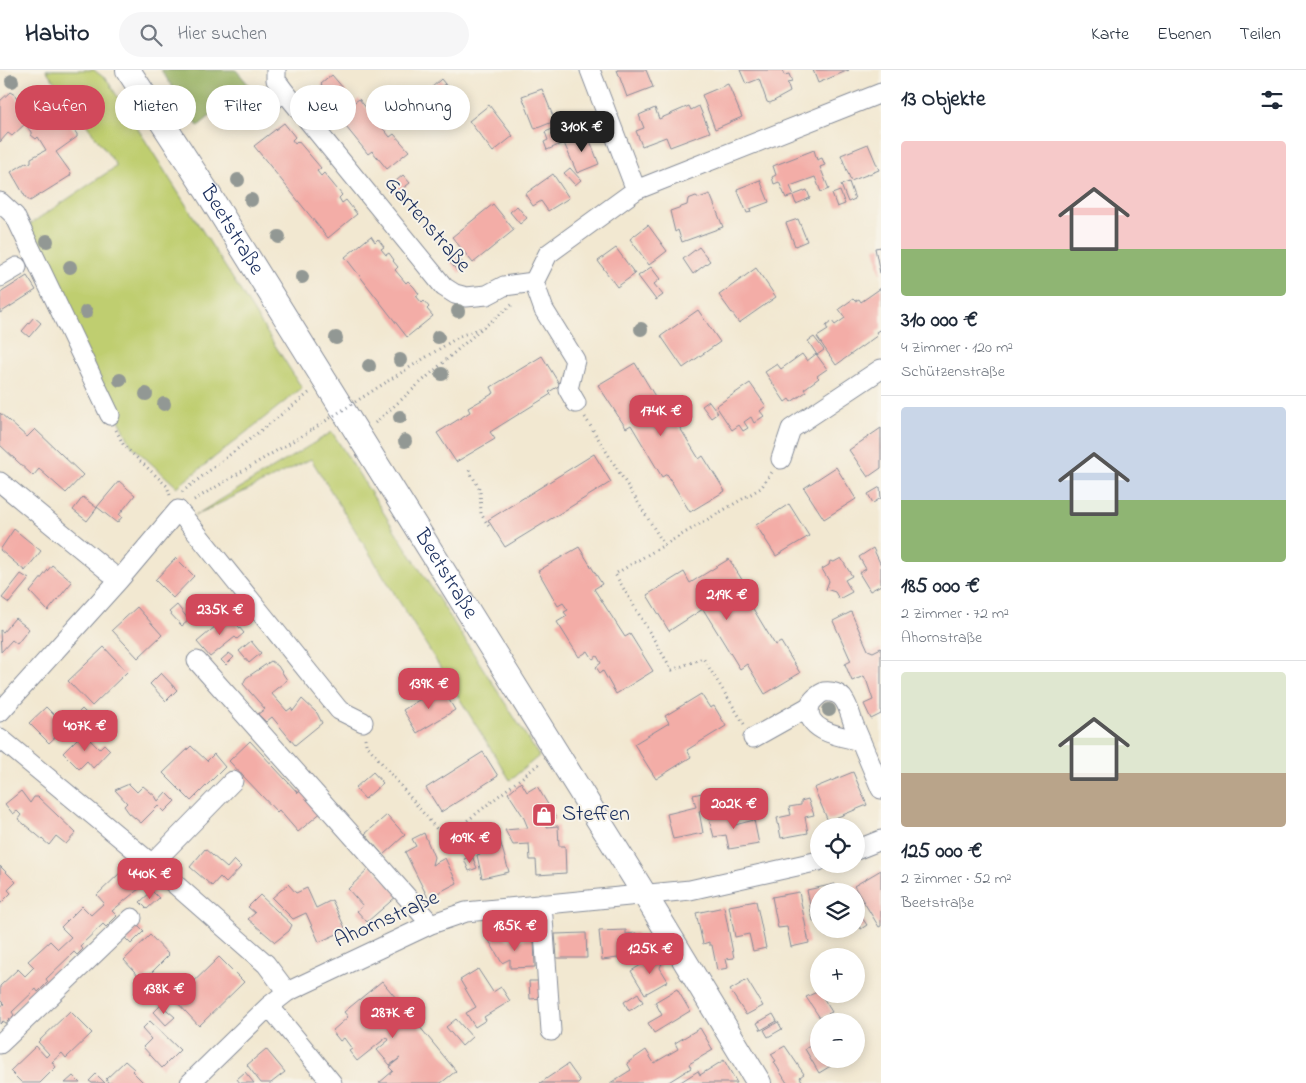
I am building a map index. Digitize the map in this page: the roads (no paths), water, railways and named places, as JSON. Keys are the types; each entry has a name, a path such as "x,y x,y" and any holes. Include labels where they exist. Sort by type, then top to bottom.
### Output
{"main road":[{"name":"Beetstraße","path":"128,70 208,193 645,895 759,1083"}],"street":[{"name":"Gartenstraße","path":"276,70 276,80 284,91 444,287 455,294 466,296 487,295 504,286 534,282"},
{"path":"590,70 636,190"},
{"path":"280,94 284,91"},
{"path":"576,403 568,389 575,360 544,310 534,282 548,254 636,190 881,92"},
{"path":"0,202 15,216 110,415"},
{"path":"0,277 17,267"},
{"path":"781,459 791,429 881,369"},
{"path":"0,482 119,580"},
{"path":"0,712 119,580 178,510 339,710 363,722"},
{"path":"197,661 431,924"},
{"path":"753,738 810,706 822,692 834,692 844,699 881,790"},
{"path":"810,706 811,717 817,727 861,741"},
{"path":"0,738 152,864 266,964 287,992"},
{"path":"152,864 233,781"},
{"path":"865,846 881,840"},
{"name":"Ahornstraße","path":"190,1083 269,1006 287,992 431,924 466,912 690,890 810,863"},
{"path":"542,904 551,1031"},
{"path":"0,1044 132,918"},
{"path":"269,1006 332,1083"}],"place":[{"name":"Steffen","path":"544,815"}]}
